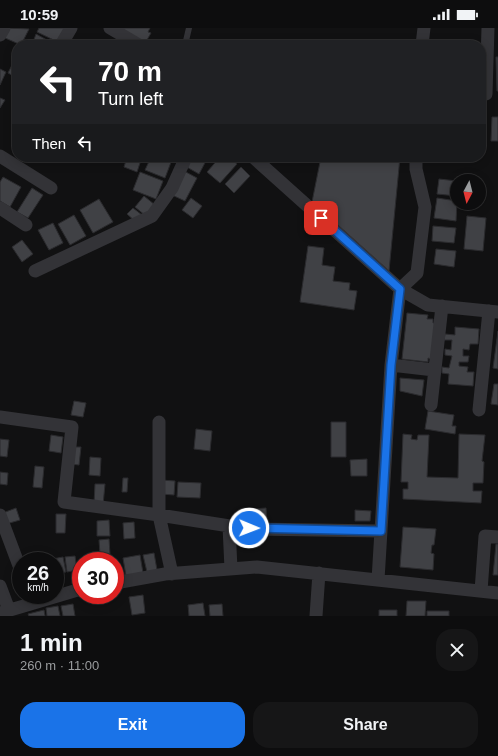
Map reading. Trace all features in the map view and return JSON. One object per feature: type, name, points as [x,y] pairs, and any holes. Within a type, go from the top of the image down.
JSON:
[{"type":"street","points":[[0,35],[4,28]]},
{"type":"street","points":[[64,40],[71,28]]},
{"type":"street","points":[[110,28],[131,40]]},
{"type":"street","points":[[423,40],[424,28]]},
{"type":"street","points":[[486,94],[493,47],[488,28]]},
{"type":"street","points":[[0,156],[51,188]]},
{"type":"street","points":[[35,271],[152,216],[172,188],[184,162]]},
{"type":"street","points":[[259,162],[400,289],[428,304],[496,310],[479,410]]},
{"type":"street","points":[[378,580],[391,365],[400,289],[417,273],[425,207],[416,169],[416,162]]},
{"type":"street","points":[[0,208],[26,225]]},
{"type":"street","points":[[431,405],[442,306]]},
{"type":"street","points":[[391,365],[434,370]]},
{"type":"street","points":[[0,417],[72,427],[64,502],[249,528],[381,531]]},
{"type":"street","points":[[159,422],[159,515],[172,574]]},
{"type":"street","points":[[0,515],[14,552]]},
{"type":"street","points":[[229,526],[231,569]]},
{"type":"street","points":[[481,591],[485,536],[498,537]]},
{"type":"street","points":[[124,582],[172,574],[257,567],[498,593]]},
{"type":"street","points":[[316,616],[319,574]]},
{"type":"street","points":[[0,586],[4,612],[21,604]]},
{"type":"lane","points":[[186,40],[189,28]]},
{"type":"building","points":[[7,28],[29,29],[24,40],[12,41],[3,37]]},
{"type":"building","points":[[39,28],[67,28],[61,40],[54,40],[37,32]]},
{"type":"building","points":[[121,28],[150,28],[148,32],[151,33],[147,40],[137,40]]},
{"type":"building","points":[[36,34],[47,40],[34,40]]},
{"type":"building","points":[[496,57],[498,57],[498,91],[497,91]]},
{"type":"building","points":[[12,65],[12,75],[8,73]]},
{"type":"building","points":[[0,69],[6,72],[0,85]]},
{"type":"building","points":[[0,98],[5,100],[0,108]]},
{"type":"building","points":[[492,117],[498,117],[498,141],[491,141]]},
{"type":"building","points":[[126,162],[140,162],[137,172],[124,167]]},
{"type":"building","points":[[149,162],[171,162],[165,178],[145,170]]},
{"type":"building","points":[[187,162],[205,162],[199,174],[185,166]]},
{"type":"building","points":[[216,162],[235,162],[237,164],[220,183],[207,172]]},
{"type":"building","points":[[320,162],[400,162],[389,271],[312,202]]},
{"type":"building","points":[[241,167],[250,176],[234,193],[225,184]]},
{"type":"building","points":[[184,171],[197,178],[185,201],[172,195]]},
{"type":"building","points":[[140,172],[163,181],[156,199],[133,190]]},
{"type":"building","points":[[3,177],[21,187],[10,207],[0,201],[0,182]]},
{"type":"building","points":[[439,179],[450,180],[450,195],[437,194]]},
{"type":"building","points":[[32,188],[43,195],[28,218],[17,212]]},
{"type":"building","points":[[144,196],[155,205],[146,216],[135,207]]},
{"type":"building","points":[[191,198],[202,206],[193,218],[182,210]]},
{"type":"building","points":[[437,198],[450,200],[450,210],[457,210],[456,221],[434,218]]},
{"type":"building","points":[[99,199],[113,222],[93,233],[80,210]]},
{"type":"building","points":[[133,208],[142,215],[136,222],[127,214]]},
{"type":"building","points":[[74,215],[86,236],[70,245],[58,224]]},
{"type":"building","points":[[467,216],[486,218],[483,251],[464,249]]},
{"type":"building","points":[[53,223],[63,243],[49,250],[38,230]]},
{"type":"building","points":[[433,226],[456,228],[454,243],[432,241]]},
{"type":"building","points":[[22,240],[33,254],[22,262],[12,247]]},
{"type":"building","points":[[308,246],[324,248],[322,265],[335,267],[333,281],[350,283],[349,290],[357,291],[354,310],[300,302]]},
{"type":"building","points":[[436,249],[456,251],[454,267],[434,264]]},
{"type":"building","points":[[407,313],[428,315],[427,319],[433,319],[433,323],[435,323],[431,359],[428,358],[428,362],[402,359]]},
{"type":"building","points":[[455,327],[479,329],[478,344],[470,344],[469,350],[463,349],[463,356],[469,356],[468,362],[459,362],[459,366],[468,367],[467,372],[474,372],[473,386],[448,384],[449,374],[442,373],[442,367],[449,368],[452,356],[445,355],[445,349],[451,350],[452,340],[444,340],[445,334],[455,335]]},
{"type":"building","points":[[498,331],[498,369],[493,368]]},
{"type":"building","points":[[400,378],[424,380],[422,396],[400,391]]},
{"type":"building","points":[[494,384],[498,384],[498,405],[491,404]]},
{"type":"building","points":[[74,401],[86,403],[83,417],[71,415]]},
{"type":"building","points":[[428,411],[454,415],[452,426],[456,426],[455,434],[425,429]]},
{"type":"building","points":[[331,422],[346,422],[346,457],[331,457]]},
{"type":"building","points":[[196,429],[212,431],[210,451],[194,449]]},
{"type":"building","points":[[403,434],[412,435],[411,439],[417,440],[418,435],[429,435],[427,477],[458,478],[459,434],[485,435],[482,461],[484,462],[483,483],[473,483],[473,491],[482,491],[481,503],[403,499],[403,489],[408,489],[408,482],[401,482]]},
{"type":"building","points":[[51,435],[63,437],[61,453],[49,451]]},
{"type":"building","points":[[0,439],[9,440],[7,457],[0,456]]},
{"type":"building","points":[[73,447],[81,447],[79,465],[71,464]]},
{"type":"building","points":[[90,457],[101,458],[100,476],[89,475]]},
{"type":"building","points":[[367,459],[367,476],[351,476],[350,460]]},
{"type":"building","points":[[35,466],[44,467],[42,488],[33,487]]},
{"type":"building","points":[[0,472],[8,473],[7,485],[0,484]]},
{"type":"building","points":[[123,478],[128,478],[127,492],[122,492]]},
{"type":"building","points":[[161,480],[175,481],[174,495],[161,494]]},
{"type":"building","points":[[178,482],[201,483],[200,498],[177,497]]},
{"type":"building","points":[[95,484],[105,484],[103,505],[94,504]]},
{"type":"building","points":[[16,508],[20,520],[6,524],[3,513]]},
{"type":"building","points":[[266,508],[267,524],[253,525],[252,509]]},
{"type":"building","points":[[355,510],[371,511],[370,521],[355,521]]},
{"type":"building","points":[[56,514],[66,514],[65,533],[56,533]]},
{"type":"building","points":[[109,520],[110,536],[97,536],[97,521]]},
{"type":"building","points":[[134,522],[135,538],[124,539],[123,523]]},
{"type":"building","points":[[403,527],[436,529],[434,545],[432,545],[431,553],[434,554],[433,570],[400,567]]},
{"type":"building","points":[[109,539],[110,552],[100,552],[99,540]]},
{"type":"building","points":[[496,544],[498,544],[498,575],[493,575]]},
{"type":"building","points":[[154,553],[157,570],[147,572],[143,555]]},
{"type":"building","points":[[140,555],[143,573],[126,576],[124,558]]},
{"type":"building","points":[[72,556],[72,571],[67,572],[65,557]]},
{"type":"building","points":[[64,562],[66,572],[64,572]]},
{"type":"building","points":[[143,595],[145,613],[132,615],[129,597]]},
{"type":"building","points":[[407,601],[426,601],[425,616],[406,616]]},
{"type":"building","points":[[203,603],[205,616],[189,616],[188,605]]},
{"type":"building","points":[[73,604],[75,616],[63,616],[61,606]]},
{"type":"building","points":[[222,604],[223,616],[210,616],[209,605]]},
{"type":"building","points":[[58,606],[60,616],[47,616],[46,608]]},
{"type":"building","points":[[44,610],[45,616],[29,616],[28,614]]},
{"type":"building","points":[[379,610],[397,610],[397,616],[379,616]]},
{"type":"building","points":[[427,611],[449,611],[449,616],[427,616]]},
{"type":"route","points":[[249,528],[381,531],[391,365],[400,289],[321,218]]}]
